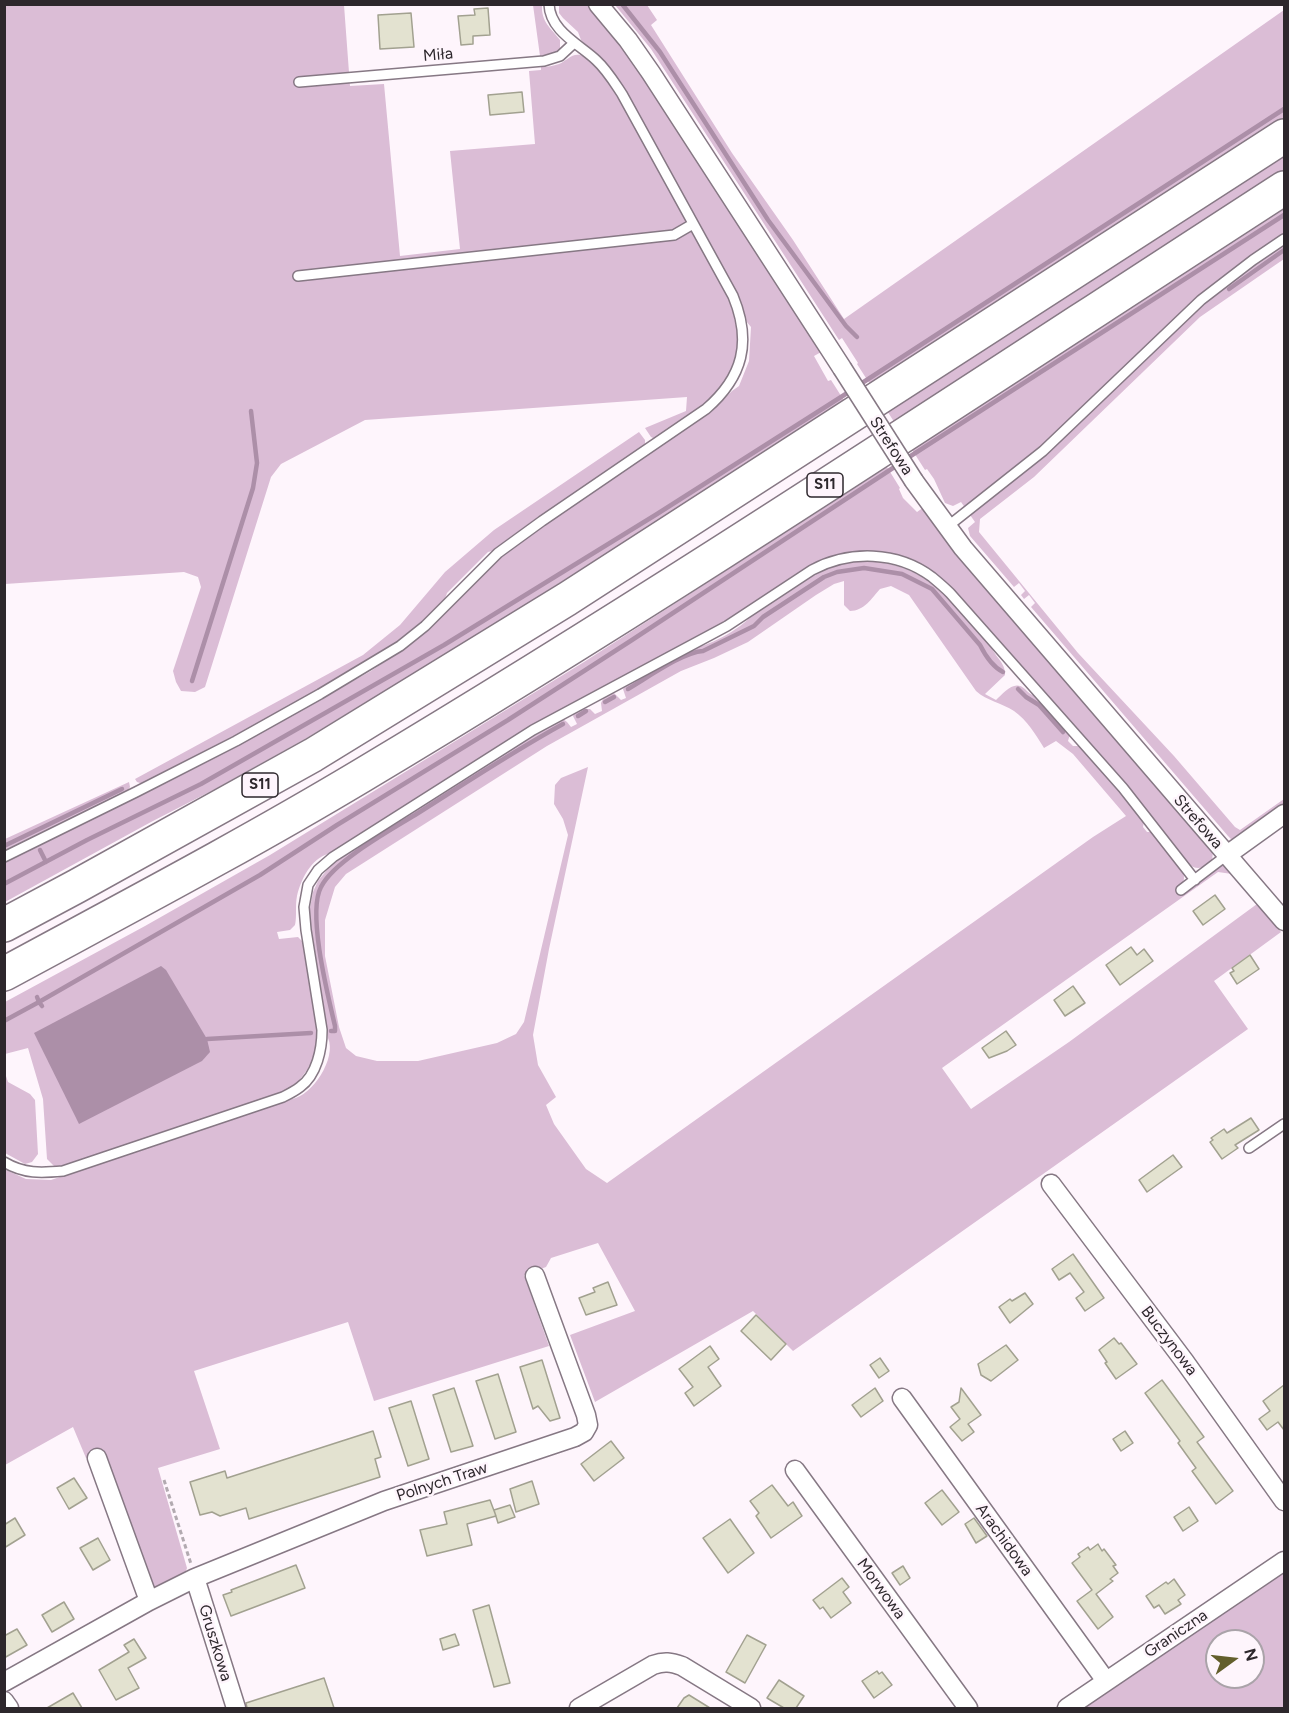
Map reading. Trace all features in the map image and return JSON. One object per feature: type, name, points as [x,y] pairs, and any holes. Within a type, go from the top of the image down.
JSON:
[{"type":"highway","name":"S11","points":[[4,925],[313,755],[488,649],[1284,136]]},
{"type":"highway","name":"S11","points":[[4,974],[254,838],[510,686],[1284,188]]},
{"type":"street","name":"Strefowa","points":[[598,4],[645,63],[914,481],[947,527],[1284,921]]},
{"type":"street","points":[[1227,855],[1284,814]]},
{"type":"street","name":"Buczynowa","points":[[1051,1184],[1185,1362],[1284,1501]]},
{"type":"street","name":"Polnych Traw","points":[[4,1682],[195,1578],[384,1501],[575,1437],[584,1431],[588,1425],[586,1415],[535,1276]]},
{"type":"street","name":"Arachidowa","points":[[902,1398],[1106,1681]]},
{"type":"street","points":[[97,1458],[149,1601]]},
{"type":"street","name":"Morwowa","points":[[795,1470],[968,1708]]},
{"type":"street","name":"Graniczna","points":[[1067,1708],[1284,1561]]},
{"type":"street","name":"Gruszkowa","points":[[195,1578],[236,1708]]},
{"type":"street","points":[[579,1708],[652,1665],[670,1662],[682,1666],[751,1708]]},
{"type":"street","points":[[4,1701],[9,1708]]},
{"type":"lane","points":[[4,857],[236,741],[400,646],[425,626],[498,553],[706,409],[720,398],[735,375],[741,358],[741,322],[733,296],[622,94],[609,74],[596,60],[559,29],[550,16],[549,4]]},
{"type":"lane","name":"Miła","points":[[299,82],[544,61],[560,56],[574,43]]},
{"type":"lane","points":[[298,276],[674,235],[693,224]]},
{"type":"lane","points":[[947,527],[1043,451],[1201,300],[1284,239]]},
{"type":"lane","points":[[4,1162],[31,1173],[63,1171],[283,1097],[302,1086],[315,1068],[322,1045],[322,1030],[304,907],[308,885],[318,870],[333,857],[533,730],[727,626],[812,570],[827,562],[846,557],[875,556],[895,559],[931,576],[950,592],[1123,788],[1195,880]]},
{"type":"lane","points":[[1181,890],[1227,855]]},
{"type":"lane","points":[[1249,1148],[1284,1124]]},
{"type":"path","points":[[164,1480],[195,1578]]},
{"type":"shaded area","points":[[4,5],[344,5],[350,86],[384,84],[400,256],[460,249],[450,151],[535,144],[529,71],[557,65],[572,56],[580,55],[592,62],[622,102],[687,220],[689,231],[695,233],[718,277],[735,321],[737,342],[734,364],[723,385],[704,406],[655,439],[645,428],[686,411],[687,397],[365,420],[281,464],[271,477],[205,687],[195,692],[181,691],[173,671],[201,587],[198,577],[184,572],[5,584]]},
{"type":"shaded area","points":[[533,5],[542,5],[545,20],[560,40],[560,49],[552,55],[540,56]]},
{"type":"shaded area","points":[[559,5],[589,5],[613,31],[823,351],[814,356],[828,381],[831,380],[845,402],[490,627],[305,739],[5,902],[5,861],[139,796],[371,671],[416,640],[503,555],[545,524],[710,413],[739,386],[749,361],[751,327],[746,321],[736,292],[627,92],[611,69],[581,40],[578,32],[559,13]]},
{"type":"shaded area","points":[[615,5],[647,5],[657,20],[651,25],[732,153],[793,240],[844,319],[1284,10],[1284,259],[1200,317],[1034,477],[980,519],[979,532],[1078,653],[1174,756],[1235,827],[1240,830],[1284,799],[1284,809],[1235,839],[1231,839],[1031,607],[1035,603],[1029,595],[1024,599],[1021,595],[1025,591],[1019,583],[1014,587],[970,536],[968,528],[975,522],[961,502],[953,506],[945,503],[934,479],[927,469],[925,470],[842,338],[839,340],[651,49]]},
{"type":"shaded area","points":[[639,432],[645,440],[645,446],[532,522],[496,550],[488,552],[447,593],[431,615],[395,645],[267,719],[143,784],[137,782],[135,779],[363,655],[400,625],[445,572],[494,530]]},
{"type":"shaded area","points":[[887,467],[900,488],[903,498],[917,512],[924,507],[1213,851],[1212,862],[1200,868],[1188,864],[1139,800],[963,601],[940,579],[914,563],[886,553],[853,552],[837,555],[821,560],[792,576],[752,605],[712,629],[519,734],[317,860],[308,870],[299,890],[296,900],[295,925],[290,930],[277,932],[279,939],[298,937],[304,943],[313,991],[316,1048],[310,1066],[298,1082],[284,1092],[243,1108],[95,1158],[55,1167],[47,1159],[43,1099],[28,1048],[5,1054],[5,1002],[270,855],[584,662]]},
{"type":"shaded area","points":[[856,561],[880,562],[900,567],[918,574],[947,597],[990,643],[1004,666],[1005,675],[985,694],[996,700],[1009,688],[1021,686],[1030,694],[1037,696],[1070,734],[1068,741],[1073,746],[1080,746],[1144,821],[1143,827],[1147,832],[1152,832],[1177,861],[1184,874],[1183,882],[1179,887],[1219,866],[1226,866],[1232,874],[1218,872],[942,1068],[971,1109],[1069,1042],[1257,904],[1281,932],[1214,981],[1248,1029],[793,1351],[753,1311],[595,1402],[570,1335],[635,1311],[598,1243],[551,1258],[546,1267],[524,1275],[549,1346],[374,1401],[348,1322],[194,1371],[220,1449],[158,1468],[187,1568],[185,1574],[156,1588],[150,1585],[102,1451],[86,1458],[73,1427],[5,1465],[4,1169],[26,1179],[51,1180],[292,1099],[307,1091],[321,1075],[329,1056],[330,1046],[309,913],[313,892],[318,881],[331,865],[373,835],[537,732],[563,719],[571,727],[577,724],[573,716],[581,709],[590,709],[595,714],[602,711],[601,703],[605,695],[614,693],[621,700],[626,698],[623,689],[627,684],[694,647],[727,634],[791,588],[815,574]],"holes":[[[844,581],[844,605],[850,611],[859,609],[880,589],[891,586],[909,595],[976,691],[1019,715],[1044,748],[1056,741],[1073,754],[1126,816],[1093,837],[607,1183],[586,1169],[554,1124],[546,1105],[556,1097],[538,1065],[533,1035],[588,767],[561,778],[555,785],[554,804],[563,819],[568,835],[524,1022],[516,1034],[497,1043],[418,1061],[377,1061],[356,1056],[346,1048],[339,1027],[325,956],[325,920],[335,887],[346,874],[547,746],[681,671],[748,642],[816,595]]]},
{"type":"shaded area","points":[[129,782],[130,787],[127,792],[5,852],[5,839]]},
{"type":"shaded area","points":[[161,966],[166,970],[207,1039],[210,1052],[202,1061],[79,1124],[34,1033]]},
{"type":"shaded area","points":[[4,1070],[8,1082],[30,1094],[35,1100],[38,1154],[32,1162],[25,1164],[5,1153]]},
{"type":"shaded area","points":[[1284,1568],[1284,1708],[1083,1708]]},
{"type":"building","points":[[488,8],[490,35],[473,36],[473,44],[461,45],[458,16],[475,15],[474,9]]},
{"type":"building","points":[[411,13],[414,47],[380,49],[378,15]]},
{"type":"building","points":[[522,92],[524,112],[490,115],[488,95]]},
{"type":"building","points":[[1215,895],[1225,909],[1203,925],[1193,911]]},
{"type":"building","points":[[1131,947],[1137,955],[1144,949],[1153,961],[1120,985],[1106,965]]},
{"type":"building","points":[[1250,955],[1259,969],[1237,984],[1230,973],[1234,971],[1232,968]]},
{"type":"building","points":[[1073,986],[1085,1003],[1065,1016],[1054,1000]]},
{"type":"building","points":[[1006,1031],[1016,1045],[989,1058],[982,1048]]},
{"type":"building","points":[[1251,1118],[1259,1130],[1235,1145],[1238,1148],[1222,1159],[1210,1142],[1213,1140],[1211,1138],[1224,1129],[1227,1133]]},
{"type":"building","points":[[1173,1155],[1182,1167],[1147,1192],[1139,1180]]},
{"type":"building","points":[[1073,1254],[1104,1298],[1085,1311],[1076,1298],[1084,1292],[1070,1273],[1059,1280],[1052,1269]]},
{"type":"building","points":[[608,1282],[617,1305],[586,1315],[579,1298],[595,1292],[593,1288]]},
{"type":"building","points":[[1025,1293],[1033,1304],[1010,1323],[999,1307],[1010,1299],[1012,1301]]},
{"type":"building","points":[[756,1315],[786,1344],[771,1360],[741,1331]]},
{"type":"building","points":[[1114,1338],[1119,1344],[1121,1343],[1137,1364],[1116,1379],[1099,1350]]},
{"type":"building","points":[[1006,1345],[1018,1360],[991,1381],[981,1375],[978,1364]]},
{"type":"building","points":[[710,1346],[719,1359],[708,1367],[721,1386],[694,1406],[685,1393],[693,1387],[679,1369]]},
{"type":"building","points":[[880,1358],[889,1371],[879,1378],[870,1365]]},
{"type":"building","points":[[542,1360],[560,1418],[550,1421],[538,1406],[533,1409],[520,1367]]},
{"type":"building","points":[[498,1374],[516,1432],[495,1439],[476,1381]]},
{"type":"building","points":[[1162,1380],[1204,1437],[1197,1442],[1233,1491],[1216,1504],[1192,1471],[1196,1468],[1178,1443],[1180,1441],[1145,1393]]},
{"type":"building","points":[[1284,1385],[1284,1430],[1278,1422],[1267,1430],[1259,1419],[1270,1411],[1263,1401]]},
{"type":"building","points":[[454,1388],[473,1446],[451,1452],[433,1395]]},
{"type":"building","points":[[875,1388],[883,1401],[861,1417],[852,1405]]},
{"type":"building","points":[[961,1388],[981,1415],[968,1424],[974,1432],[962,1441],[950,1427],[960,1419],[951,1407],[959,1402]]},
{"type":"building","points":[[411,1401],[429,1459],[408,1466],[389,1408]]},
{"type":"building","points":[[373,1431],[381,1457],[375,1459],[380,1477],[249,1519],[246,1508],[220,1516],[212,1512],[200,1515],[190,1482],[225,1471],[227,1478]]},
{"type":"building","points":[[1125,1431],[1133,1443],[1121,1451],[1113,1439]]},
{"type":"building","points":[[611,1441],[624,1458],[594,1481],[581,1464]]},
{"type":"building","points":[[74,1478],[87,1498],[69,1509],[57,1488]]},
{"type":"building","points":[[532,1481],[539,1504],[516,1512],[510,1489]]},
{"type":"building","points":[[772,1485],[788,1506],[793,1502],[802,1516],[771,1538],[756,1516],[759,1513],[750,1501]]},
{"type":"building","points":[[942,1490],[959,1512],[942,1525],[925,1503]]},
{"type":"building","points":[[490,1500],[496,1516],[467,1524],[472,1545],[427,1556],[420,1530],[447,1524],[444,1512]]},
{"type":"building","points":[[510,1505],[515,1517],[498,1523],[494,1510]]},
{"type":"building","points":[[1189,1507],[1198,1521],[1183,1531],[1174,1517]]},
{"type":"building","points":[[15,1518],[25,1535],[4,1548],[4,1525]]},
{"type":"building","points":[[974,1518],[987,1536],[976,1543],[965,1524]]},
{"type":"building","points":[[730,1519],[754,1553],[728,1573],[703,1538]]},
{"type":"building","points":[[98,1538],[110,1560],[93,1570],[80,1548]]},
{"type":"building","points":[[1098,1544],[1116,1565],[1113,1566],[1118,1573],[1110,1579],[1113,1581],[1096,1594],[1113,1617],[1098,1629],[1077,1601],[1092,1590],[1072,1563],[1080,1557],[1078,1554]]},
{"type":"building","points":[[296,1565],[305,1588],[231,1616],[223,1595]]},
{"type":"building","points":[[903,1566],[910,1578],[900,1585],[892,1573]]},
{"type":"building","points":[[842,1578],[849,1587],[843,1592],[851,1603],[831,1618],[823,1607],[820,1609],[813,1600]]},
{"type":"building","points":[[1174,1579],[1185,1595],[1178,1600],[1181,1604],[1165,1614],[1159,1605],[1154,1608],[1146,1596]]},
{"type":"building","points":[[64,1602],[74,1619],[52,1632],[42,1615]]},
{"type":"building","points":[[489,1605],[510,1683],[494,1687],[473,1610]]},
{"type":"building","points":[[17,1629],[27,1645],[4,1658],[4,1636]]},
{"type":"building","points":[[455,1634],[459,1645],[443,1650],[440,1639]]},
{"type":"building","points":[[747,1635],[766,1645],[745,1683],[726,1672]]},
{"type":"building","points":[[134,1639],[146,1658],[128,1668],[139,1688],[116,1700],[99,1670],[129,1652],[124,1645]]},
{"type":"building","points":[[877,1671],[879,1674],[882,1672],[892,1685],[874,1698],[862,1681]]},
{"type":"building","points":[[324,1678],[334,1708],[247,1708],[246,1703]]},
{"type":"building","points":[[779,1680],[804,1696],[796,1708],[784,1708],[767,1698]]},
{"type":"building","points":[[73,1693],[82,1708],[47,1708]]},
{"type":"building","points":[[689,1695],[710,1708],[677,1708]]},
{"type":"waterway","points":[[622,4],[660,52],[768,220],[846,326],[857,337]]},
{"type":"waterway","points":[[859,385],[1284,109]]},
{"type":"waterway","points":[[906,459],[1284,215]]},
{"type":"waterway","points":[[1229,289],[1284,250]]},
{"type":"waterway","points":[[4,884],[201,784],[444,645],[657,514],[852,390]]},
{"type":"waterway","points":[[192,681],[253,488],[257,463],[251,411]]},
{"type":"waterway","points":[[42,1006],[39,1002],[260,875],[508,720],[899,464]]},
{"type":"waterway","points":[[628,689],[675,661],[703,651],[754,626],[763,617],[824,577],[837,572],[864,568],[902,574],[932,589],[980,645],[984,653],[1003,672]]},
{"type":"waterway","points":[[1018,689],[1039,705],[1063,732]]},
{"type":"waterway","points":[[605,702],[614,697]]},
{"type":"waterway","points":[[578,716],[586,711]]},
{"type":"waterway","points":[[331,1031],[335,1031],[335,1026],[320,955],[316,915],[317,899],[327,877],[349,857],[377,838],[563,724]]},
{"type":"waterway","points":[[4,846],[122,789]]},
{"type":"waterway","points":[[40,850],[46,862]]},
{"type":"waterway","points":[[4,1021],[39,1002],[37,997]]},
{"type":"waterway","points":[[207,1039],[311,1033]]}]
